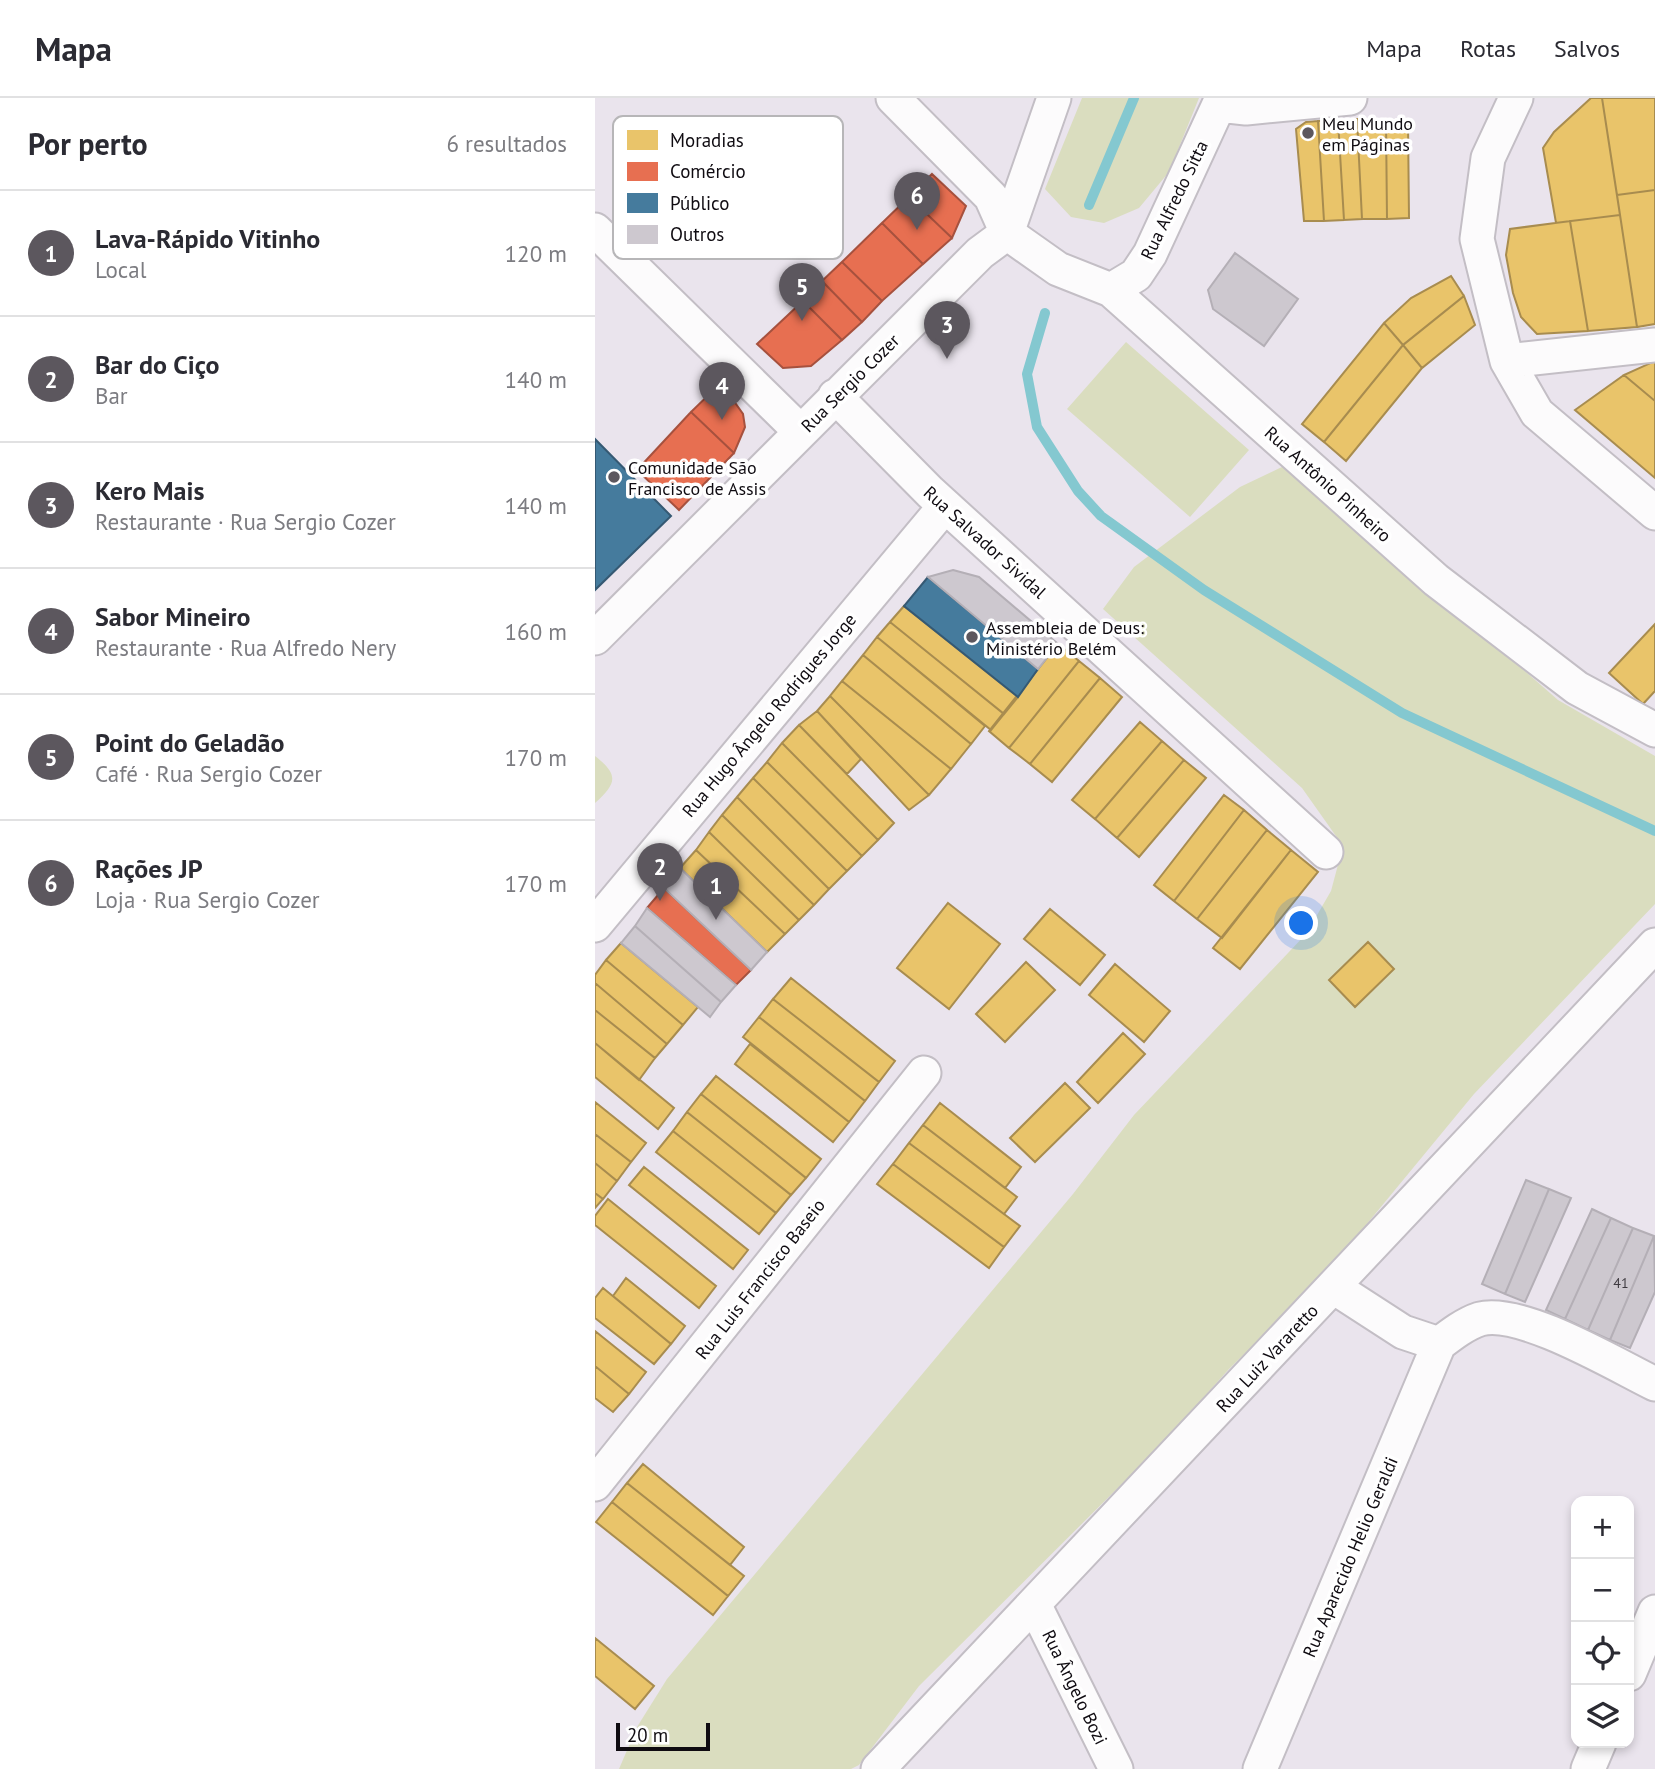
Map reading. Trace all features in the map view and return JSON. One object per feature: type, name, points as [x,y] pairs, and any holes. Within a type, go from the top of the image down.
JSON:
[{"type":"street","points":[[893,98],[991,197],[1007,233]]},
{"type":"street","points":[[1007,233],[1055,98]]},
{"type":"street","points":[[1516,98],[1488,158],[1477,239],[1507,362],[1537,414],[1655,513]]},
{"type":"street","points":[[1221,102],[1246,108],[1338,99]]},
{"type":"street","name":"Rua Alfredo Sitta","points":[[1111,290],[1136,275],[1150,254],[1221,102]]},
{"type":"street","points":[[595,230],[613,248]]},
{"type":"street","name":"Rua Antônio Pinheiro","points":[[1007,233],[1058,269],[1111,290],[1436,580],[1577,688],[1655,730]]},
{"type":"street","name":"Rua Sergio Cozer","points":[[595,638],[980,253],[1007,233]]},
{"type":"street","points":[[625,259],[801,432]]},
{"type":"street","points":[[1507,362],[1655,345]]},
{"type":"street","name":"Rua Salvador Sividal","points":[[835,396],[945,506],[1326,852]]},
{"type":"street","name":"Rua Hugo Ângelo Rodrigues Jorge","points":[[595,925],[945,506]]},
{"type":"street","name":"Rua Luiz Vararetto","points":[[878,1769],[1655,946]]},
{"type":"street","name":"Rua Luis Francisco Baseio","points":[[595,1484],[924,1073]]},
{"type":"street","points":[[1335,1288],[1402,1332],[1439,1344],[1458,1329],[1482,1318],[1525,1321],[1655,1384]]},
{"type":"street","name":"Rua Aparecido Helio Geraldi","points":[[1260,1769],[1439,1344]]},
{"type":"street","name":"Rua Ângelo Bozi","points":[[1034,1604],[1116,1769]]},
{"type":"street","points":[[1634,1662],[1655,1612]]},
{"type":"street","points":[[1588,1769],[1597,1748]]},
{"type":"green space","points":[[1082,98],[1199,98],[1169,172],[1139,208],[1104,223],[1071,217],[1045,189]]},
{"type":"green space","points":[[1126,342],[1249,450],[1190,517],[1067,409]]},
{"type":"green space","points":[[1288,464],[1558,700],[1655,756],[1655,904],[1474,1094],[1324,1276],[1229,1369],[1163,1443],[919,1686],[859,1765],[851,1769],[619,1769],[637,1727],[667,1679],[1073,1194],[1134,1115],[1306,934],[1331,891],[1343,846],[1302,788],[1103,609],[1134,567],[1240,487]]},
{"type":"green space","points":[[595,756],[608,769],[612,779],[608,790],[595,803]]},
{"type":"building: Moradias","points":[[1591,98],[1602,98],[1620,215],[1556,223],[1543,148],[1554,132]]},
{"type":"building: Moradias","points":[[1602,98],[1655,98],[1655,190],[1617,195]]},
{"type":"building: Moradias","points":[[1357,119],[1362,219],[1344,220],[1338,120]]},
{"type":"building: Moradias","points":[[1357,119],[1386,121],[1387,219],[1362,219]]},
{"type":"building: Moradias","points":[[1338,120],[1344,220],[1324,221],[1318,121]]},
{"type":"building: Moradias","points":[[1318,121],[1324,221],[1304,221],[1296,129],[1306,122]]},
{"type":"building: Moradias","points":[[1386,121],[1408,121],[1409,218],[1387,219]]},
{"type":"building: Moradias","points":[[1655,190],[1655,324],[1637,327],[1617,195]]},
{"type":"building: Moradias","points":[[1620,215],[1637,327],[1588,331],[1570,221]]},
{"type":"building: Moradias","points":[[1570,221],[1588,331],[1537,334],[1521,317],[1513,293],[1506,255],[1510,229]]},
{"type":"building: Moradias","points":[[1451,276],[1464,296],[1403,345],[1384,323],[1411,298]]},
{"type":"building: Moradias","points":[[1464,296],[1475,325],[1422,368],[1403,345]]},
{"type":"building: Moradias","points":[[1384,323],[1403,345],[1324,442],[1302,424]]},
{"type":"building: Moradias","points":[[1403,345],[1422,368],[1346,461],[1324,442]]},
{"type":"building: Moradias","points":[[1655,361],[1655,401],[1624,375]]},
{"type":"building: Moradias","points":[[1624,375],[1655,401],[1655,478],[1575,410]]},
{"type":"building: Moradias","points":[[904,606],[1018,697],[1004,714],[890,622]]},
{"type":"building: Moradias","points":[[890,622],[1004,714],[991,730],[877,637]]},
{"type":"building: Moradias","points":[[1655,624],[1655,691],[1643,704],[1609,673]]},
{"type":"building: Moradias","points":[[877,637],[985,726],[971,744],[863,655]]},
{"type":"building: Moradias","points":[[1058,644],[1079,661],[1009,748],[989,731]]},
{"type":"building: Moradias","points":[[863,655],[971,744],[951,769],[842,681]]},
{"type":"building: Moradias","points":[[1079,661],[1100,678],[1030,764],[1009,748]]},
{"type":"building: Moradias","points":[[1100,678],[1122,697],[1052,782],[1030,764]]},
{"type":"building: Moradias","points":[[842,681],[951,769],[929,795],[830,696]]},
{"type":"building: Moradias","points":[[830,696],[929,795],[909,810],[817,711]]},
{"type":"building: Moradias","points":[[817,711],[861,759],[847,774],[799,725]]},
{"type":"building: Moradias","points":[[1140,722],[1162,741],[1095,819],[1072,800]]},
{"type":"building: Moradias","points":[[799,725],[894,823],[878,840],[782,743]]},
{"type":"building: Moradias","points":[[1162,741],[1184,760],[1117,838],[1095,819]]},
{"type":"building: Moradias","points":[[782,743],[878,840],[862,856],[767,762]]},
{"type":"building: Moradias","points":[[1184,760],[1206,778],[1139,857],[1117,838]]},
{"type":"building: Moradias","points":[[767,762],[862,856],[847,871],[753,778]]},
{"type":"building: Moradias","points":[[753,778],[847,871],[829,889],[737,797]]},
{"type":"building: Moradias","points":[[1224,795],[1244,810],[1174,901],[1154,885]]},
{"type":"building: Moradias","points":[[737,797],[829,889],[814,905],[722,815]]},
{"type":"building: Moradias","points":[[1244,810],[1267,830],[1197,919],[1174,901]]},
{"type":"building: Moradias","points":[[722,815],[814,905],[799,920],[709,832]]},
{"type":"building: Moradias","points":[[1267,830],[1291,850],[1222,938],[1197,919]]},
{"type":"building: Moradias","points":[[709,832],[799,920],[785,934],[696,850]]},
{"type":"building: Moradias","points":[[696,850],[785,934],[767,952],[680,868]]},
{"type":"building: Moradias","points":[[1291,850],[1318,872],[1240,969],[1213,948]]},
{"type":"building: Moradias","points":[[948,903],[1000,944],[949,1009],[897,968]]},
{"type":"building: Moradias","points":[[1050,909],[1105,955],[1080,985],[1024,939]]},
{"type":"building: Moradias","points":[[1368,942],[1394,969],[1355,1007],[1329,980]]},
{"type":"building: Moradias","points":[[621,943],[698,1007],[683,1025],[606,960]]},
{"type":"building: Moradias","points":[[606,960],[683,1025],[667,1044],[595,983],[595,975]]},
{"type":"building: Moradias","points":[[1026,962],[1055,990],[1005,1042],[976,1014]]},
{"type":"building: Moradias","points":[[1115,964],[1170,1011],[1144,1042],[1089,995]]},
{"type":"building: Moradias","points":[[791,978],[895,1061],[879,1082],[773,999]]},
{"type":"building: Moradias","points":[[595,983],[667,1044],[655,1058],[595,1010]]},
{"type":"building: Moradias","points":[[773,999],[879,1082],[865,1101],[759,1017]]},
{"type":"building: Moradias","points":[[595,1010],[655,1058],[639,1080],[595,1043]]},
{"type":"building: Moradias","points":[[759,1017],[865,1101],[849,1122],[743,1037]]},
{"type":"building: Moradias","points":[[1123,1033],[1145,1054],[1098,1103],[1077,1082]]},
{"type":"building: Moradias","points":[[595,1043],[674,1108],[658,1129],[595,1077]]},
{"type":"building: Moradias","points":[[750,1044],[849,1122],[833,1142],[735,1064]]},
{"type":"building: Moradias","points":[[716,1076],[821,1159],[806,1178],[701,1094]]},
{"type":"building: Moradias","points":[[1065,1083],[1090,1108],[1035,1162],[1010,1138]]},
{"type":"building: Moradias","points":[[701,1094],[806,1178],[791,1195],[687,1112]]},
{"type":"building: Moradias","points":[[595,1102],[646,1143],[631,1162],[595,1134]]},
{"type":"building: Moradias","points":[[940,1103],[1021,1167],[1005,1188],[923,1125]]},
{"type":"building: Moradias","points":[[687,1112],[791,1195],[776,1213],[673,1131]]},
{"type":"building: Moradias","points":[[923,1125],[1017,1197],[1004,1214],[909,1143]]},
{"type":"building: Moradias","points":[[673,1131],[776,1213],[759,1234],[656,1152]]},
{"type":"building: Moradias","points":[[595,1134],[631,1162],[617,1181],[595,1163]]},
{"type":"building: Moradias","points":[[909,1143],[1020,1226],[1004,1247],[893,1164]]},
{"type":"building: Moradias","points":[[595,1163],[617,1181],[603,1199],[595,1193]]},
{"type":"building: Moradias","points":[[893,1164],[1004,1247],[989,1268],[877,1184]]},
{"type":"building: Moradias","points":[[644,1167],[748,1250],[733,1269],[629,1185]]},
{"type":"building: Moradias","points":[[595,1193],[603,1199],[595,1208]]},
{"type":"building: Moradias","points":[[608,1199],[716,1286],[699,1308],[595,1225],[595,1216]]},
{"type":"building: Moradias","points":[[626,1278],[685,1326],[671,1344],[613,1296]]},
{"type":"building: Moradias","points":[[603,1288],[671,1344],[654,1364],[595,1318],[595,1298]]},
{"type":"building: Moradias","points":[[595,1331],[646,1372],[629,1394],[595,1366]]},
{"type":"building: Moradias","points":[[595,1366],[629,1394],[613,1412],[595,1398]]},
{"type":"building: Moradias","points":[[643,1464],[744,1547],[730,1565],[627,1483]]},
{"type":"building: Moradias","points":[[627,1483],[744,1576],[728,1596],[612,1502]]},
{"type":"building: Moradias","points":[[612,1502],[728,1596],[713,1615],[596,1522]]},
{"type":"building: Moradias","points":[[595,1638],[654,1686],[635,1709],[595,1676]]},
{"type":"building: Comércio","points":[[932,174],[966,206],[952,238],[909,197]]},
{"type":"building: Comércio","points":[[909,197],[952,238],[923,264],[882,223]]},
{"type":"building: Comércio","points":[[882,223],[923,264],[882,301],[842,262]]},
{"type":"building: Comércio","points":[[842,262],[882,301],[862,322],[822,281]]},
{"type":"building: Comércio","points":[[822,281],[862,322],[842,340],[803,301]]},
{"type":"building: Comércio","points":[[803,301],[842,340],[811,366],[783,368],[757,344]]},
{"type":"building: Comércio","points":[[721,383],[743,414],[745,427],[734,453],[691,412]]},
{"type":"building: Comércio","points":[[691,412],[734,453],[679,510],[637,470]]},
{"type":"building: Comércio","points":[[664,888],[751,970],[736,985],[647,908]]},
{"type":"building: Público","name":"Comunidade São Francisco de Assis","points":[[595,439],[671,516],[595,590]]},
{"type":"building: Público","name":"Assembleia de Deus: Ministério Belém","points":[[928,577],[1038,669],[1018,697],[904,606]]},
{"type":"building: Outros","points":[[1235,253],[1298,299],[1264,346],[1213,309],[1208,290]]},
{"type":"building: Outros","points":[[953,570],[979,577],[1058,644],[1038,669],[928,577]]},
{"type":"building: Outros","points":[[680,868],[767,952],[751,970],[664,888]]},
{"type":"building: Outros","points":[[647,908],[736,985],[721,1002],[635,926]]},
{"type":"building: Outros","points":[[635,926],[721,1002],[710,1017],[621,943]]},
{"type":"building: Outros","points":[[1526,1180],[1549,1189],[1505,1294],[1482,1284]]},
{"type":"building: Outros","points":[[1549,1189],[1571,1198],[1525,1302],[1505,1294]]},
{"type":"building: Outros","points":[[1592,1209],[1611,1218],[1565,1319],[1546,1310]]},
{"type":"building: Outros","points":[[1611,1218],[1633,1228],[1588,1330],[1565,1319]]},
{"type":"building: Outros","points":[[1633,1228],[1654,1236],[1610,1340],[1588,1330]]},
{"type":"building: Outros","points":[[1654,1236],[1655,1292],[1630,1348],[1610,1340]]},
{"type":"waterway","points":[[1089,205],[1134,98]]},
{"type":"waterway","points":[[1045,313],[1027,374],[1037,427],[1078,491],[1101,516],[1204,590],[1402,713],[1655,831]]},
{"type":"place","name":"Meu Mundo em Páginas","points":[[1308,133]]},
{"type":"place","name":"Rações JP","points":[[917,230]]},
{"type":"place","name":"Point do Geladão","points":[[802,321]]},
{"type":"place","name":"Kero Mais","points":[[947,359]]},
{"type":"place","name":"Sabor Mineiro","points":[[722,420]]},
{"type":"place","name":"Comunidade São Francisco de Assis","points":[[614,477]]},
{"type":"place","name":"Assembleia de Deus: Ministério Belém","points":[[972,637]]},
{"type":"place","name":"Bar do Ciço","points":[[660,901]]},
{"type":"place","name":"Lava-Rápido Vitinho","points":[[716,920]]}]
